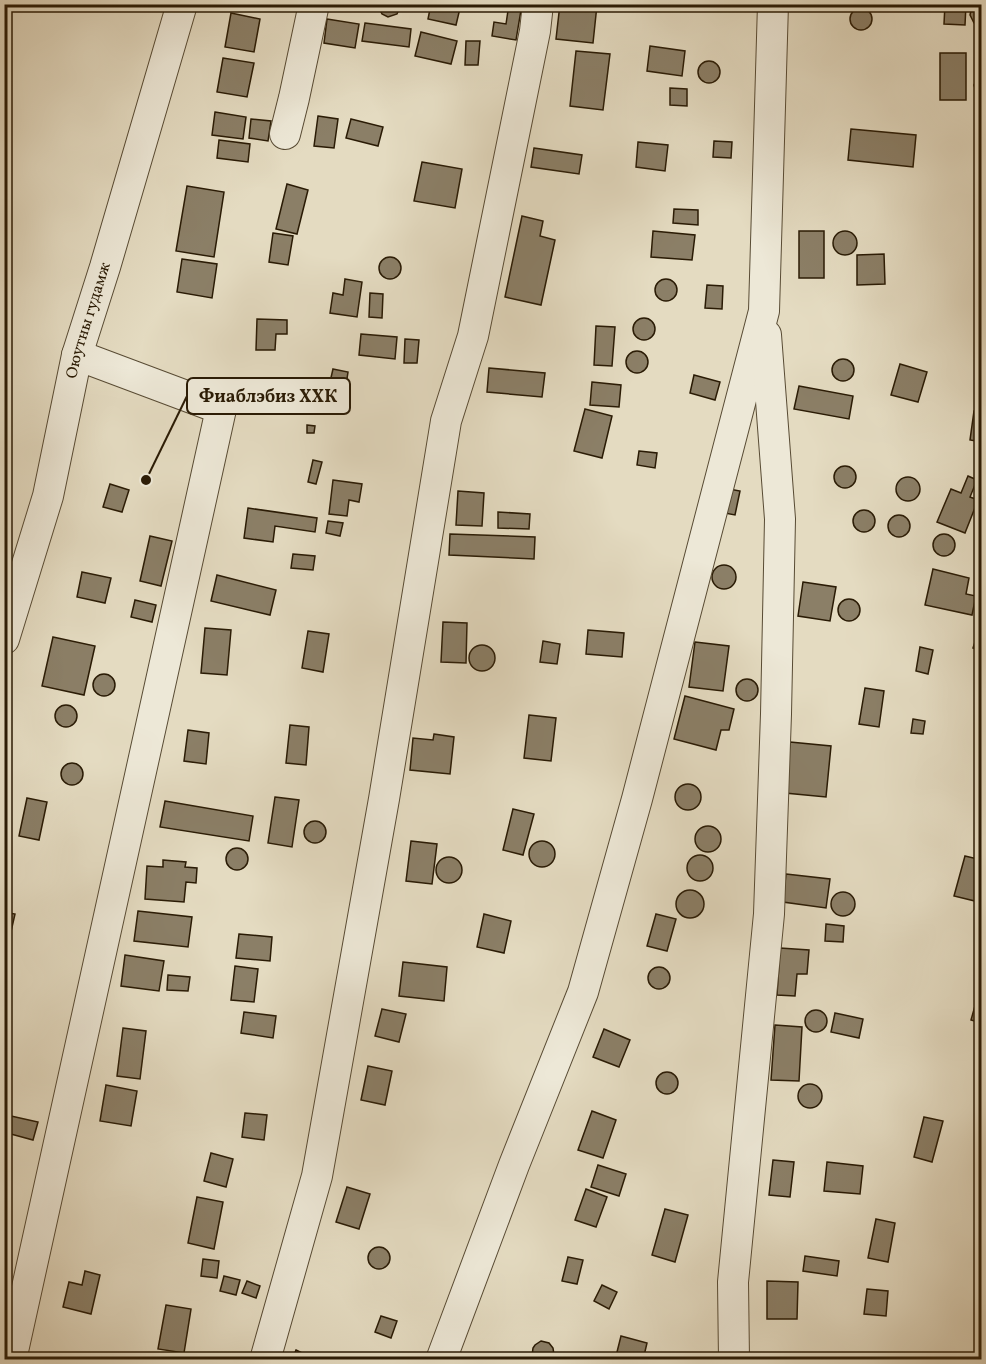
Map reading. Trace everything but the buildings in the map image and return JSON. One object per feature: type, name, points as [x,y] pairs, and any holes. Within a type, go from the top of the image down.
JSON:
[{"type":"street","name":"Оюутны гудамж","points":[[4,639],[48,496],[77,355],[182,4]]},
{"type":"street","points":[[285,134],[314,4]]},
{"type":"street","points":[[266,1359],[317,1176],[384,799],[446,421],[473,336],[538,4]]},
{"type":"street","points":[[734,1359],[733,1282],[769,914],[776,714],[780,519],[764,311],[773,4]]},
{"type":"street","points":[[441,1359],[514,1165],[583,992],[637,799],[764,311]]},
{"type":"street","points":[[11,1359],[221,409],[77,355]]},
{"type":"place","name":"Фиаблэбиз ХХК","points":[[146,480]]}]
